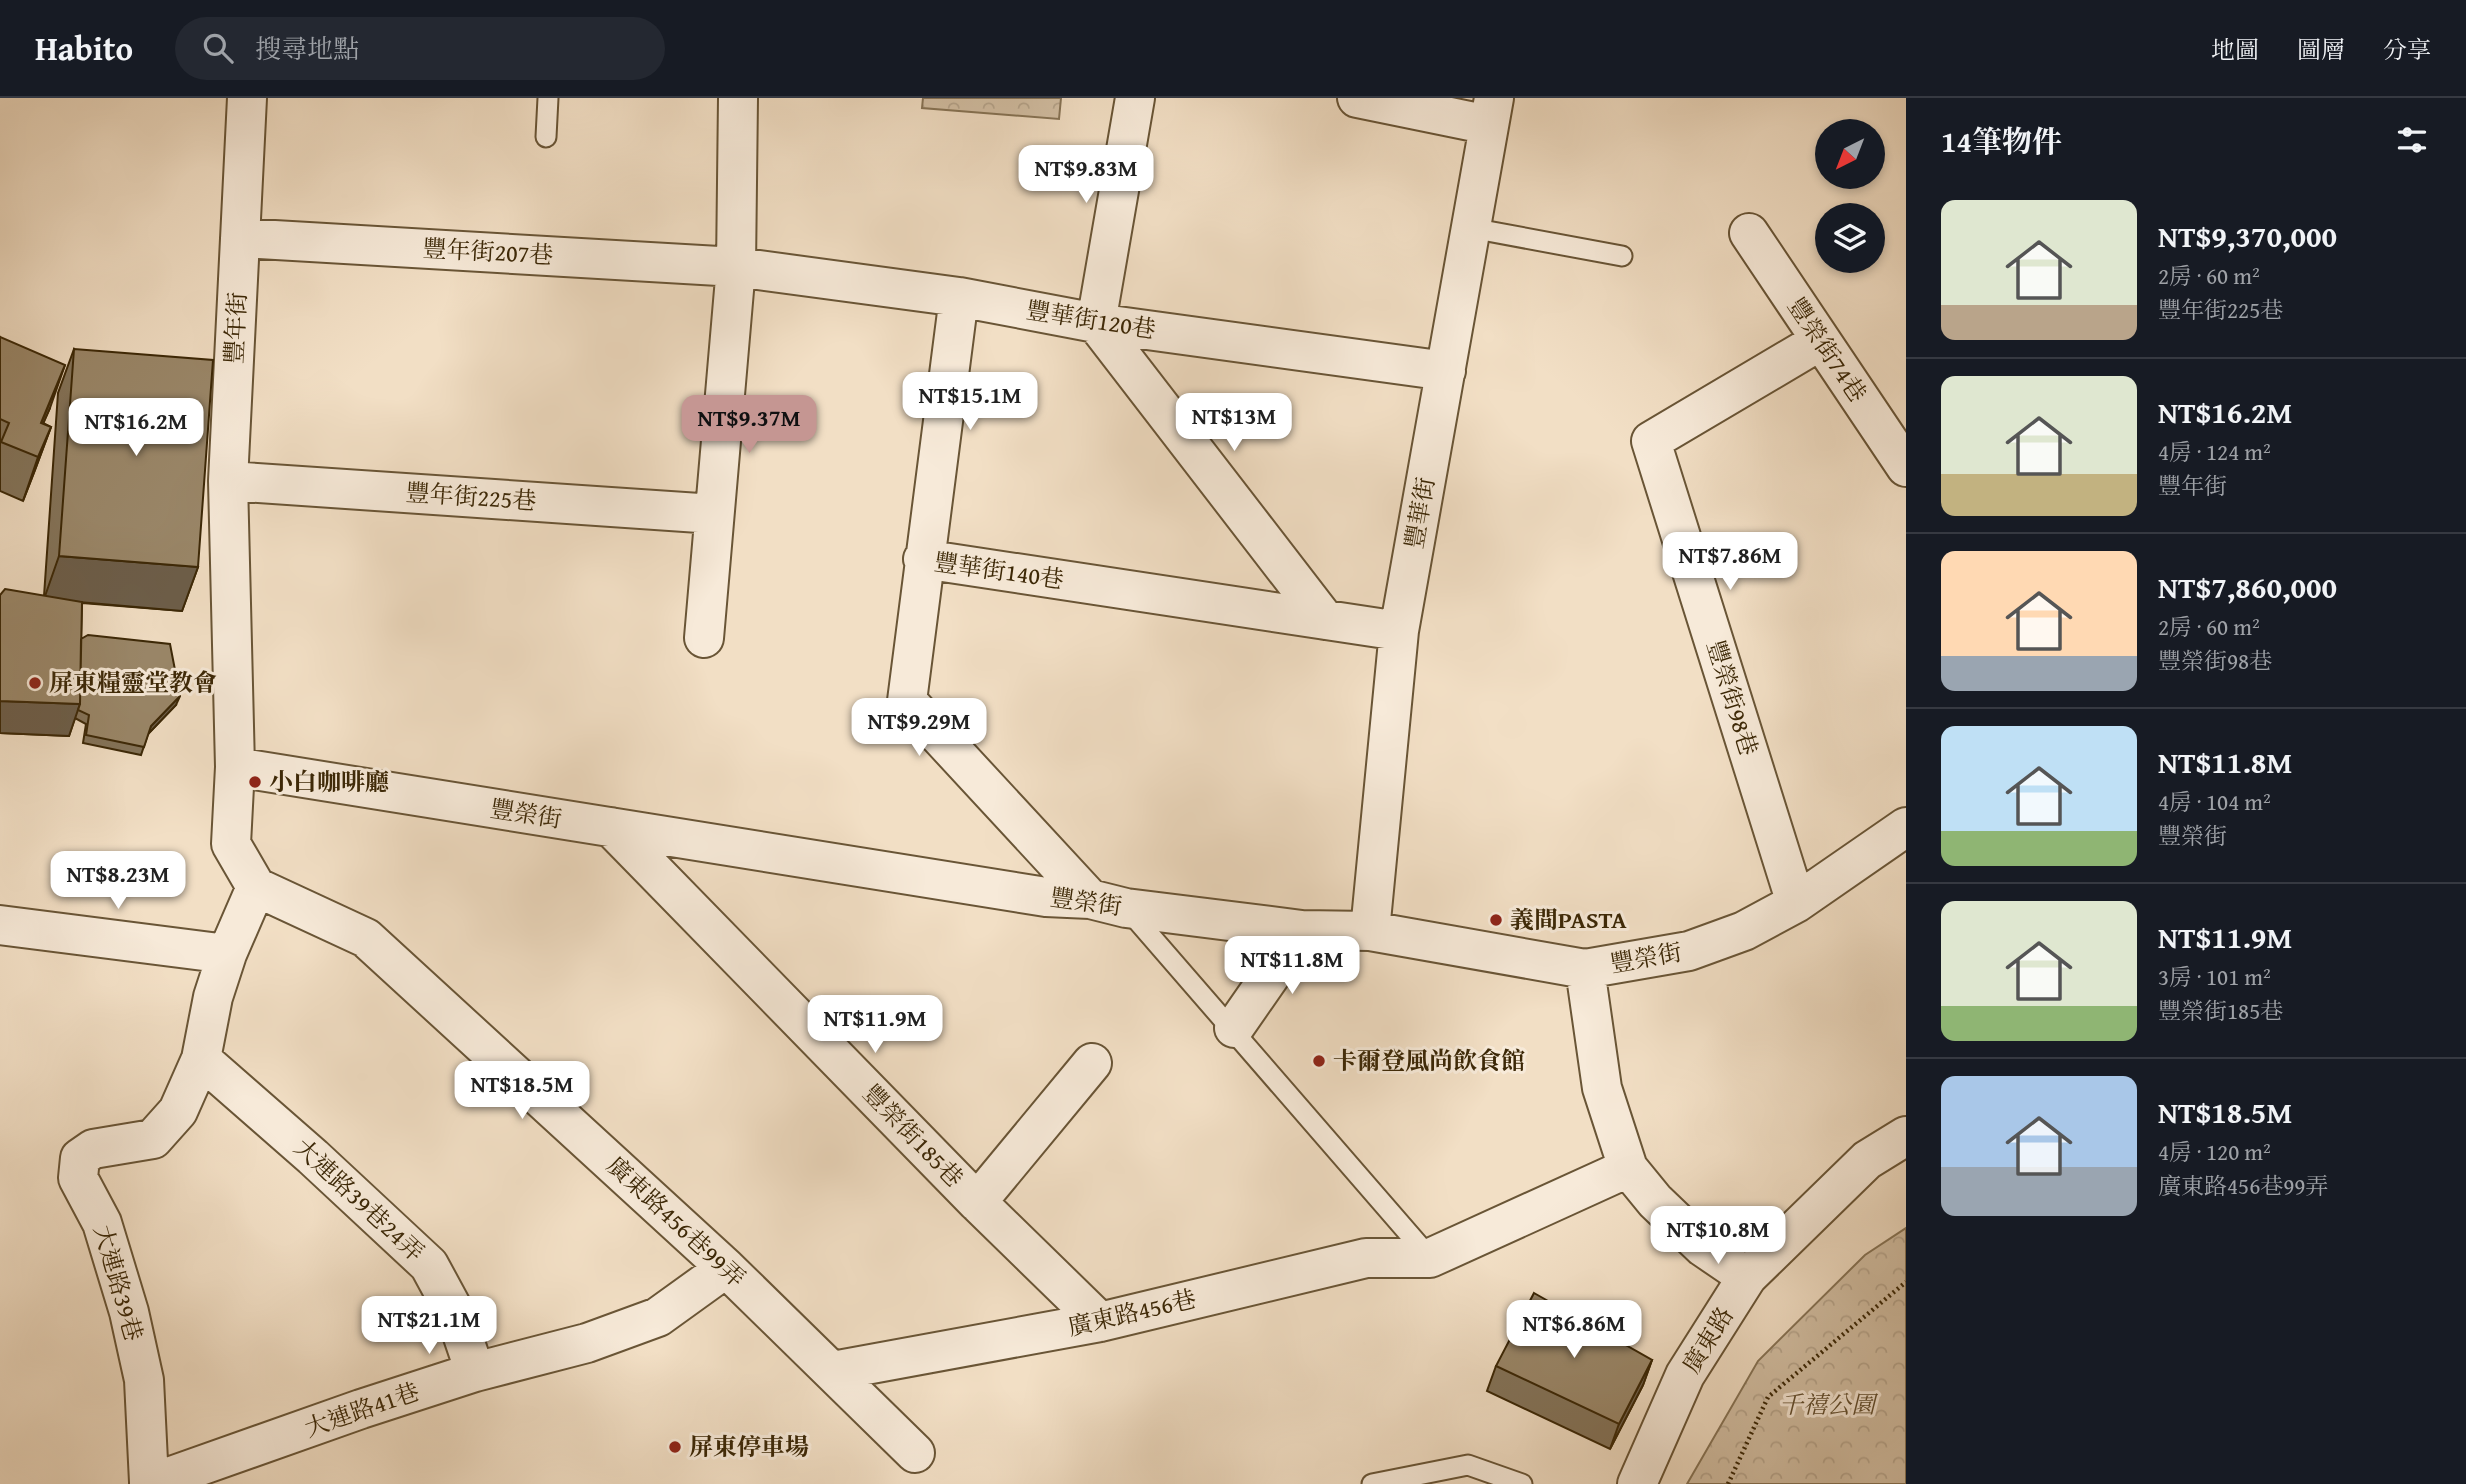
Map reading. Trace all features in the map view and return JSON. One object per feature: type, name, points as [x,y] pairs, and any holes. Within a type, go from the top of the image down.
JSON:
[{"type":"street","name":"豐年街","points":[[235,767],[228,481],[247,98]]},
{"type":"street","points":[[704,638],[736,267],[738,98]]},
{"type":"street","points":[[1135,98],[1096,323],[1325,620]]},
{"type":"street","points":[[1357,98],[1492,111]]},
{"type":"street","name":"豐華街","points":[[1370,932],[1399,631],[1492,111]]},
{"type":"street","name":"豐榮街74巷","points":[[1749,233],[1906,467]]},
{"type":"street","name":"豐年街207巷","points":[[240,238],[736,267]]},
{"type":"street","name":"豐華街120巷","points":[[736,267],[959,297],[1096,323],[1446,371]]},
{"type":"street","points":[[923,559],[959,297]]},
{"type":"street","name":"豐榮街98巷","points":[[1796,903],[1651,441],[1820,341]]},
{"type":"street","name":"豐年街225巷","points":[[228,481],[714,514]]},
{"type":"street","name":"豐華街140巷","points":[[1090,899],[907,701],[923,559],[1399,631]]},
{"type":"street","points":[[235,767],[231,844],[256,887]]},
{"type":"street","name":"豐榮街","points":[[235,767],[1046,897],[1090,899],[1126,908],[1301,930],[1370,932],[1585,969],[1689,951],[1744,931],[1796,903],[1906,827]]},
{"type":"street","name":"豐榮街185巷","points":[[611,827],[977,1202],[1100,1322]]},
{"type":"street","name":"大連路39巷","points":[[149,1483],[144,1380],[128,1312],[102,1223],[78,1178],[80,1158],[93,1149],[153,1139],[178,1111],[201,1059],[213,997],[226,954],[256,887]]},
{"type":"street","name":"廣東路456巷99弄","points":[[256,887],[366,937],[726,1268],[915,1453]]},
{"type":"street","points":[[0,925],[226,954]]},
{"type":"street","points":[[1234,1028],[1301,930]]},
{"type":"street","points":[[1585,969],[1602,1088],[1628,1168],[1654,1201],[1703,1247],[1747,1277]]},
{"type":"street","name":"大連路39巷24弄","points":[[201,1059],[313,1157],[429,1265],[455,1314],[475,1372]]},
{"type":"street","points":[[977,1202],[1092,1063]]},
{"type":"street","name":"廣東路","points":[[1637,1484],[1685,1375],[1747,1277],[1867,1160],[1906,1136]]},
{"type":"street","name":"廣東路456巷","points":[[833,1371],[1100,1322],[1366,1258],[1430,1258],[1628,1168]]},
{"type":"street","name":"大連路41巷","points":[[149,1483],[475,1372],[587,1343],[658,1317],[726,1268]]},
{"type":"lane","points":[[546,137],[548,98]]},
{"type":"lane","points":[[1471,228],[1622,256]]},
{"type":"lane","points":[[1126,908],[1234,1028],[1430,1258]]},
{"type":"lane","points":[[1372,1484],[1468,1465],[1522,1484]]},
{"type":"path","points":[[1728,1484],[1768,1397],[1906,1282]]},
{"type":"green space","points":[[923,98],[1061,98],[1059,119],[922,108]]},
{"type":"green space","name":"千禧公園","points":[[1906,1228],[1906,1484],[1687,1484],[1758,1361],[1865,1255]]},
{"type":"building","points":[[0,337],[65,365],[41,423],[51,427],[38,457],[1,442],[9,423],[0,419]]},
{"type":"building","points":[[74,349],[213,360],[198,567],[59,556]]},
{"type":"building","points":[[5,589],[82,602],[80,704],[0,701],[0,595]]},
{"type":"building","points":[[88,635],[170,644],[180,696],[151,726],[144,747],[86,735],[89,715],[78,710],[81,639]]},
{"type":"building","points":[[1534,1293],[1652,1360],[1619,1424],[1496,1366]]},
{"type":"place","name":"屏東糧靈堂教會","points":[[35,683]]},
{"type":"place","name":"小白咖啡廳","points":[[255,782]]},
{"type":"place","name":"義間PASTA","points":[[1496,920]]},
{"type":"place","name":"卡爾登風尚飲食館","points":[[1319,1061]]},
{"type":"place","name":"屏東停車場","points":[[675,1447]]}]
